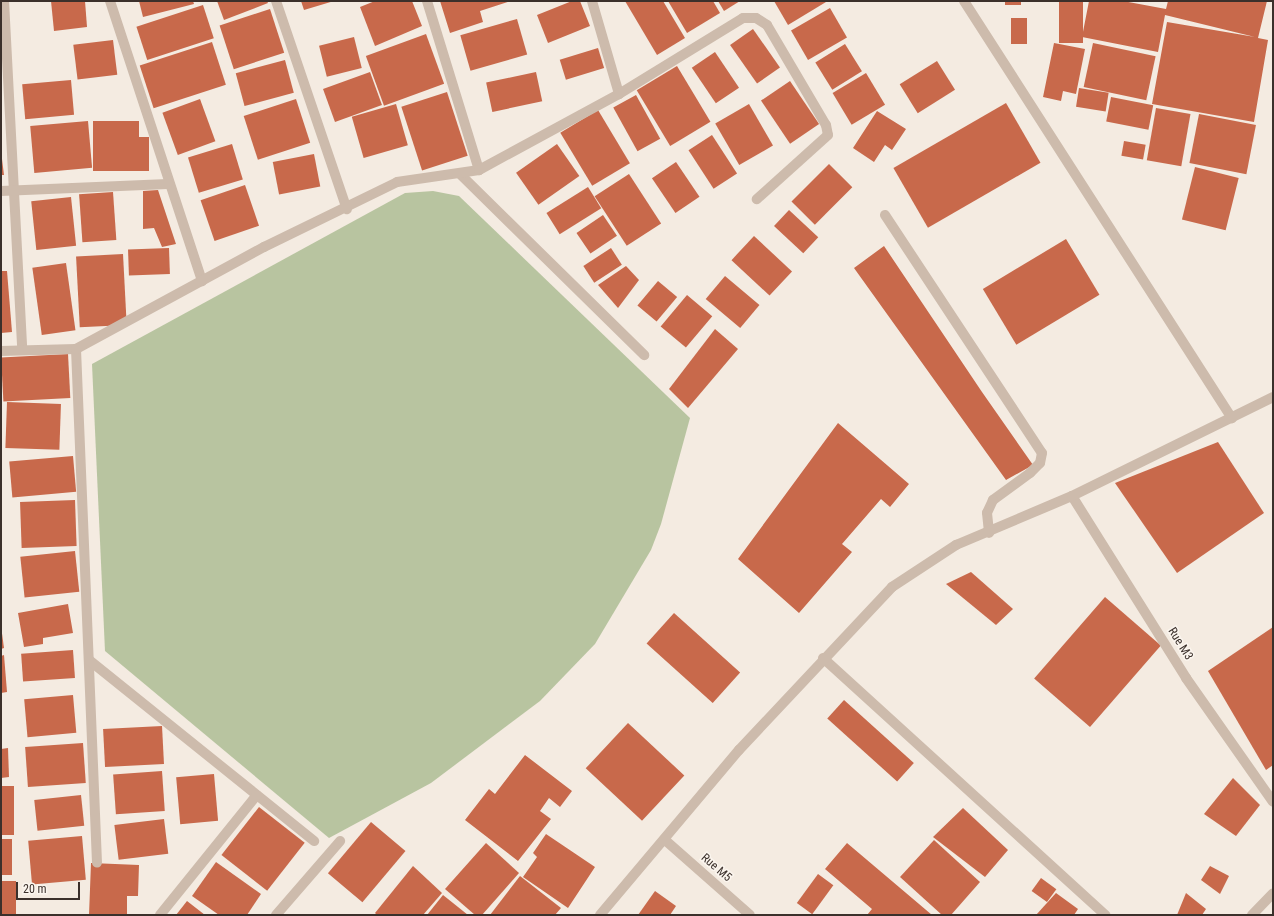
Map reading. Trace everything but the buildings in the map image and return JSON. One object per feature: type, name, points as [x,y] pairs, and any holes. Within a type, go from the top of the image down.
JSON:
[{"type":"street","points":[[4,1],[22,350]]},
{"type":"street","points":[[110,1],[168,184],[202,281]]},
{"type":"street","points":[[276,1],[348,209]]},
{"type":"street","points":[[426,1],[479,170]]},
{"type":"street","points":[[592,1],[619,94]]},
{"type":"street","points":[[964,1],[1232,418]]},
{"type":"street","points":[[1,351],[76,349],[264,247],[348,209],[397,182],[461,176],[479,170],[619,94],[743,18],[756,18],[767,25],[826,125],[828,135],[757,199]]},
{"type":"street","points":[[461,176],[644,355]]},
{"type":"street","points":[[1,191],[168,184]]},
{"type":"street","points":[[884,215],[1042,453],[1040,464],[993,500],[987,513],[989,533]]},
{"type":"street","points":[[76,349],[97,863]]},
{"type":"street","points":[[600,915],[665,840],[739,750],[823,658],[892,587],[925,563],[1072,496],[1273,397]]},
{"type":"street","name":"Rue M3","points":[[1072,496],[1186,678],[1273,802]]},
{"type":"street","points":[[823,658],[1105,915]]},
{"type":"street","points":[[89,660],[314,841]]},
{"type":"street","points":[[160,915],[257,795]]},
{"type":"street","name":"Rue M5","points":[[665,840],[750,915]]},
{"type":"street","points":[[276,915],[340,841]]},
{"type":"street","points":[[1252,915],[1273,894]]},
{"type":"green space","points":[[433,191],[459,196],[690,418],[661,524],[651,550],[595,644],[540,701],[431,783],[329,838],[105,651],[92,364],[405,193]]}]
